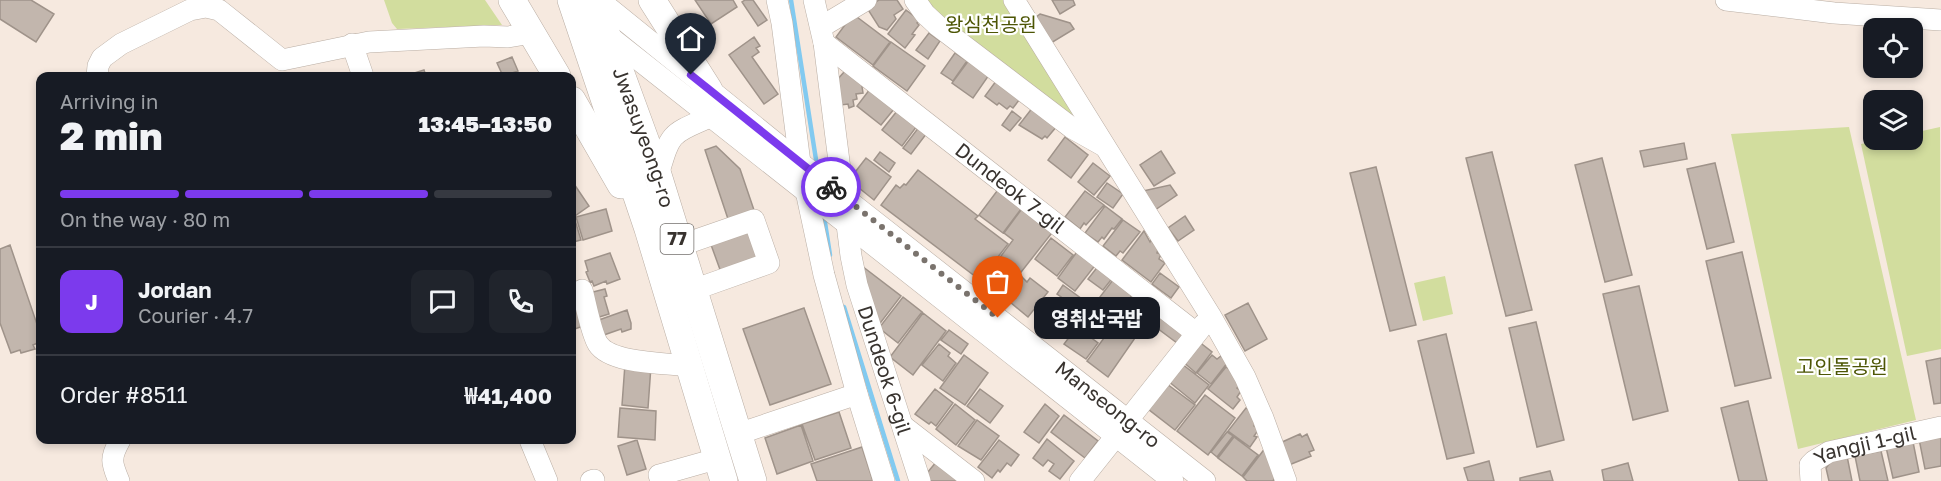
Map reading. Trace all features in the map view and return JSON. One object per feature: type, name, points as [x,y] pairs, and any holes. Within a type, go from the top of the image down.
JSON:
[{"type":"main road","points":[[512,0],[555,72]]},
{"type":"main road","points":[[652,0],[709,90]]},
{"type":"main road","name":"Jwasuyeong-ro","points":[[575,3],[609,37],[658,175],[753,481]]},
{"type":"main road","name":"Jwasuyeong-ro","points":[[575,3],[648,229],[720,470]]},
{"type":"main road","points":[[576,107],[648,229]]},
{"type":"street","points":[[599,0],[802,165]]},
{"type":"street","points":[[777,0],[802,165],[812,197],[824,275],[884,481]]},
{"type":"street","points":[[814,0],[822,35],[847,226]]},
{"type":"street","points":[[822,35],[866,0]]},
{"type":"street","points":[[915,0],[938,26],[1072,128],[1107,147]]},
{"type":"street","points":[[1014,0],[1107,147],[1245,376],[1286,481]]},
{"type":"street","points":[[1725,0],[1834,13],[1941,20]]},
{"type":"street","points":[[97,72],[102,58],[116,47],[151,28],[206,7],[219,10],[282,60],[352,44],[484,36],[508,37],[532,33]]},
{"type":"street","name":"Dundeok 7-gil","points":[[822,35],[1196,333]]},
{"type":"street","points":[[609,37],[812,197]]},
{"type":"street","points":[[352,44],[362,72]]},
{"type":"street","points":[[658,175],[672,135],[680,129],[710,117]]},
{"type":"street","name":"Manseong-ro","points":[[802,165],[1122,428],[1173,481]]},
{"type":"street","name":"Manseong-ro","points":[[812,197],[847,226],[1122,428],[1205,481]]},
{"type":"street","points":[[680,246],[754,220],[769,263],[693,290]]},
{"type":"street","name":"Dundeok 6-gil","points":[[847,226],[857,285],[903,426],[974,481]]},
{"type":"street","points":[[582,290],[597,343],[608,352],[624,358],[689,366]]},
{"type":"street","points":[[1080,481],[1210,315]]},
{"type":"street","points":[[738,434],[857,394]]},
{"type":"street","points":[[903,426],[920,481]]},
{"type":"street","name":"Yangji 1-gil","points":[[1810,481],[1810,465],[1829,452],[1941,427]]},
{"type":"street","points":[[118,444],[112,461],[119,481]]},
{"type":"street","points":[[532,444],[547,481]]},
{"type":"street","points":[[662,481],[659,475],[720,470]]},
{"type":"green space","points":[[384,0],[485,0],[502,25],[397,29],[392,23]]},
{"type":"green space","name":"왕심천공원","points":[[924,0],[1005,0],[1079,115],[1072,120],[932,12]]},
{"type":"green space","name":"고인돌공원","points":[[1849,127],[1916,420],[1798,449],[1731,134]]},
{"type":"green space","points":[[1940,127],[1941,349],[1907,356],[1861,144],[1863,144],[1863,150],[1923,150],[1923,131]]},
{"type":"green space","points":[[1445,276],[1453,314],[1423,321],[1414,283]]},
{"type":"building","points":[[0,0],[31,0],[54,14],[36,42],[0,19]]},
{"type":"building","points":[[695,0],[733,0],[737,7],[711,24]]},
{"type":"building","points":[[753,0],[767,20],[758,26],[742,2]]},
{"type":"building","points":[[879,0],[897,0],[903,9],[894,15],[896,19],[887,30],[879,27],[867,8]]},
{"type":"building","points":[[1052,0],[1073,0],[1075,5],[1060,14]]},
{"type":"building","points":[[906,10],[919,20],[917,23],[919,25],[905,48],[888,34]]},
{"type":"building","points":[[853,14],[890,42],[873,65],[836,37]]},
{"type":"building","points":[[1040,14],[1070,23],[1074,29],[1051,43],[1035,18]]},
{"type":"building","points":[[929,33],[940,41],[928,59],[916,50]]},
{"type":"building","points":[[754,37],[760,46],[756,48],[759,52],[752,57],[778,94],[764,104],[729,55]]},
{"type":"building","points":[[891,42],[925,66],[907,91],[873,66]]},
{"type":"building","points":[[955,53],[967,61],[953,81],[941,73]]},
{"type":"building","points":[[512,57],[518,71],[501,72],[497,63]]},
{"type":"building","points":[[969,60],[989,75],[973,98],[952,83]]},
{"type":"building","points":[[845,71],[861,80],[863,93],[856,94],[857,99],[853,100],[854,106],[849,108],[848,104],[841,105],[836,81]]},
{"type":"building","points":[[999,77],[1023,95],[1013,108],[1010,106],[1007,109],[999,103],[997,105],[985,96]]},
{"type":"building","points":[[870,89],[894,109],[881,125],[857,106]]},
{"type":"building","points":[[1033,107],[1057,126],[1047,138],[1045,136],[1042,139],[1019,125]]},
{"type":"building","points":[[897,111],[917,126],[902,146],[882,130]]},
{"type":"building","points":[[1012,111],[1021,118],[1010,131],[1002,125]]},
{"type":"building","points":[[919,127],[927,133],[911,154],[903,148]]},
{"type":"building","points":[[1065,137],[1088,155],[1071,178],[1048,160]]},
{"type":"building","points":[[1684,143],[1687,159],[1644,167],[1640,151]]},
{"type":"building","points":[[716,146],[740,169],[755,213],[729,222],[705,150]]},
{"type":"building","points":[[1161,151],[1175,173],[1154,186],[1140,165]]},
{"type":"building","points":[[880,152],[895,163],[889,172],[874,160]]},
{"type":"building","points":[[1492,152],[1532,310],[1506,316],[1466,158]]},
{"type":"building","points":[[866,158],[891,177],[874,200],[849,180]]},
{"type":"building","points":[[1602,158],[1632,275],[1605,282],[1575,165]]},
{"type":"building","points":[[1093,163],[1110,176],[1094,195],[1078,182]]},
{"type":"building","points":[[1715,163],[1734,242],[1707,249],[1687,169]]},
{"type":"building","points":[[1376,167],[1416,325],[1390,331],[1350,173]]},
{"type":"building","points":[[918,170],[978,216],[975,219],[1008,244],[980,280],[881,205],[896,185],[900,188],[906,185]]},
{"type":"building","points":[[1107,183],[1123,194],[1113,208],[1097,197]]},
{"type":"building","points":[[1170,185],[1177,195],[1155,210],[1143,191]]},
{"type":"building","points":[[576,187],[589,206],[576,215]]},
{"type":"building","points":[[1000,187],[1024,205],[1003,233],[979,215]]},
{"type":"building","points":[[1085,191],[1104,205],[1080,229],[1065,217]]},
{"type":"building","points":[[1024,206],[1055,229],[1018,276],[998,260],[1013,240],[1004,233]]},
{"type":"building","points":[[1105,206],[1122,219],[1104,239],[1102,237],[1098,242],[1085,233]]},
{"type":"building","points":[[606,209],[612,231],[583,240],[576,217]]},
{"type":"building","points":[[1185,216],[1194,230],[1178,241],[1168,228]]},
{"type":"building","points":[[1123,220],[1140,232],[1123,253],[1120,251],[1116,256],[1103,246]]},
{"type":"building","points":[[576,223],[581,240],[576,241]]},
{"type":"building","points":[[749,229],[760,261],[722,275],[710,242]]},
{"type":"building","points":[[1144,231],[1150,242],[1151,240],[1158,249],[1157,253],[1161,254],[1159,259],[1165,263],[1151,282],[1122,260]]},
{"type":"building","points":[[1051,238],[1073,255],[1057,276],[1035,259]]},
{"type":"building","points":[[10,245],[36,321],[36,344],[33,345],[35,349],[21,353],[20,350],[11,353],[0,323],[0,249]]},
{"type":"building","points":[[1079,249],[1097,263],[1075,291],[1058,278]]},
{"type":"building","points":[[1742,252],[1771,378],[1735,386],[1706,261]]},
{"type":"building","points":[[610,253],[620,279],[594,286],[586,272],[588,271],[585,261]]},
{"type":"building","points":[[858,263],[901,296],[878,326]]},
{"type":"building","points":[[1099,265],[1114,276],[1103,290],[1088,279]]},
{"type":"building","points":[[1160,273],[1179,287],[1171,298],[1152,284]]},
{"type":"building","points":[[1116,276],[1135,291],[1113,321],[1093,306]]},
{"type":"building","points":[[1022,277],[1027,282],[1030,278],[1048,292],[1028,317],[1010,302],[1012,298],[1008,295]]},
{"type":"building","points":[[1063,285],[1086,302],[1080,310],[1057,294]]},
{"type":"building","points":[[1639,286],[1668,411],[1633,420],[1603,294]]},
{"type":"building","points":[[605,289],[607,296],[604,297],[609,314],[596,318],[589,293]]},
{"type":"building","points":[[903,297],[922,312],[898,343],[879,328]]},
{"type":"building","points":[[576,299],[586,325],[576,329]]},
{"type":"building","points":[[1147,300],[1183,334],[1177,343],[1137,313]]},
{"type":"building","points":[[1248,303],[1267,339],[1245,351],[1225,315]]},
{"type":"building","points":[[804,308],[831,384],[770,405],[743,329]]},
{"type":"building","points":[[627,310],[631,329],[622,332],[621,329],[601,336],[596,321]]},
{"type":"building","points":[[923,313],[946,331],[913,375],[890,357]]},
{"type":"building","points":[[1536,322],[1564,440],[1537,447],[1509,328]]},
{"type":"building","points":[[1115,323],[1135,338],[1108,377],[1087,361]]},
{"type":"building","points":[[1077,327],[1098,343],[1086,359],[1064,344]]},
{"type":"building","points":[[949,330],[968,344],[961,354],[941,340]]},
{"type":"building","points":[[1446,334],[1474,453],[1447,459],[1418,341]]},
{"type":"building","points":[[1198,341],[1212,352],[1196,373],[1182,361]]},
{"type":"building","points":[[939,344],[950,353],[948,356],[956,363],[943,381],[922,365]]},
{"type":"building","points":[[964,355],[988,373],[965,405],[940,388]]},
{"type":"building","points":[[1212,355],[1217,359],[1221,356],[1228,362],[1211,384],[1197,373]]},
{"type":"building","points":[[1941,358],[1941,403],[1934,404],[1926,361]]},
{"type":"building","points":[[625,364],[651,366],[648,408],[622,405]]},
{"type":"building","points":[[1182,364],[1209,385],[1195,403],[1168,381]]},
{"type":"building","points":[[1226,367],[1243,380],[1237,388],[1241,391],[1237,397],[1240,400],[1233,409],[1208,389]]},
{"type":"building","points":[[1167,384],[1195,405],[1175,430],[1148,409]]},
{"type":"building","points":[[935,389],[953,403],[936,426],[915,414]]},
{"type":"building","points":[[980,389],[1003,406],[990,423],[967,406]]},
{"type":"building","points":[[1205,395],[1235,418],[1208,455],[1177,431]]},
{"type":"building","points":[[1748,401],[1767,481],[1739,481],[1721,408]]},
{"type":"building","points":[[955,404],[975,420],[956,445],[936,429]]},
{"type":"building","points":[[1045,404],[1059,416],[1039,443],[1024,432]]},
{"type":"building","points":[[620,408],[656,411],[655,440],[618,437]]},
{"type":"building","points":[[1246,408],[1258,416],[1254,426],[1259,429],[1254,436],[1257,437],[1250,447],[1228,431]]},
{"type":"building","points":[[839,412],[851,448],[815,460],[802,424]]},
{"type":"building","points":[[1064,415],[1098,441],[1085,458],[1051,432]]},
{"type":"building","points":[[977,420],[999,436],[981,460],[958,446]]},
{"type":"building","points":[[801,425],[813,461],[777,474],[765,438]]},
{"type":"building","points":[[1227,432],[1233,436],[1217,457],[1211,452]]},
{"type":"building","points":[[1300,434],[1302,437],[1307,434],[1314,450],[1309,452],[1311,456],[1289,465],[1280,443]]},
{"type":"building","points":[[1941,434],[1941,466],[1925,469],[1919,439]]},
{"type":"building","points":[[1234,437],[1258,455],[1242,476],[1218,458]]},
{"type":"building","points":[[1047,439],[1074,461],[1060,479],[1049,471],[1054,464],[1048,460],[1043,466],[1033,458]]},
{"type":"building","points":[[637,440],[646,469],[627,475],[618,446]]},
{"type":"building","points":[[999,440],[1019,455],[1011,466],[1007,463],[992,478],[978,467]]},
{"type":"building","points":[[1913,442],[1919,472],[1893,478],[1886,447]]},
{"type":"building","points":[[862,447],[873,481],[817,481],[811,464]]},
{"type":"building","points":[[1266,447],[1278,474],[1273,481],[1247,481],[1243,477]]},
{"type":"building","points":[[1881,451],[1888,481],[1860,481],[1855,456]]},
{"type":"building","points":[[1847,456],[1852,481],[1829,481],[1826,468],[1833,459]]},
{"type":"building","points":[[937,461],[963,481],[930,481],[927,479],[927,473]]},
{"type":"building","points":[[1489,461],[1494,481],[1468,481],[1464,468]]},
{"type":"building","points":[[1628,463],[1633,481],[1604,481],[1602,470]]},
{"type":"building","points":[[1550,471],[1553,481],[1520,481],[1520,478]]},
{"type":"waterway","points":[[791,0],[817,166]]},
{"type":"waterway","points":[[824,216],[830,255]]},
{"type":"waterway","points":[[844,307],[898,481]]},
{"type":"way so far","points":[[831,187],[998,318]]},
{"type":"place","name":"영취산국밥","points":[[998,318]]},
{"type":"route","points":[[691,75],[831,187]]}]
